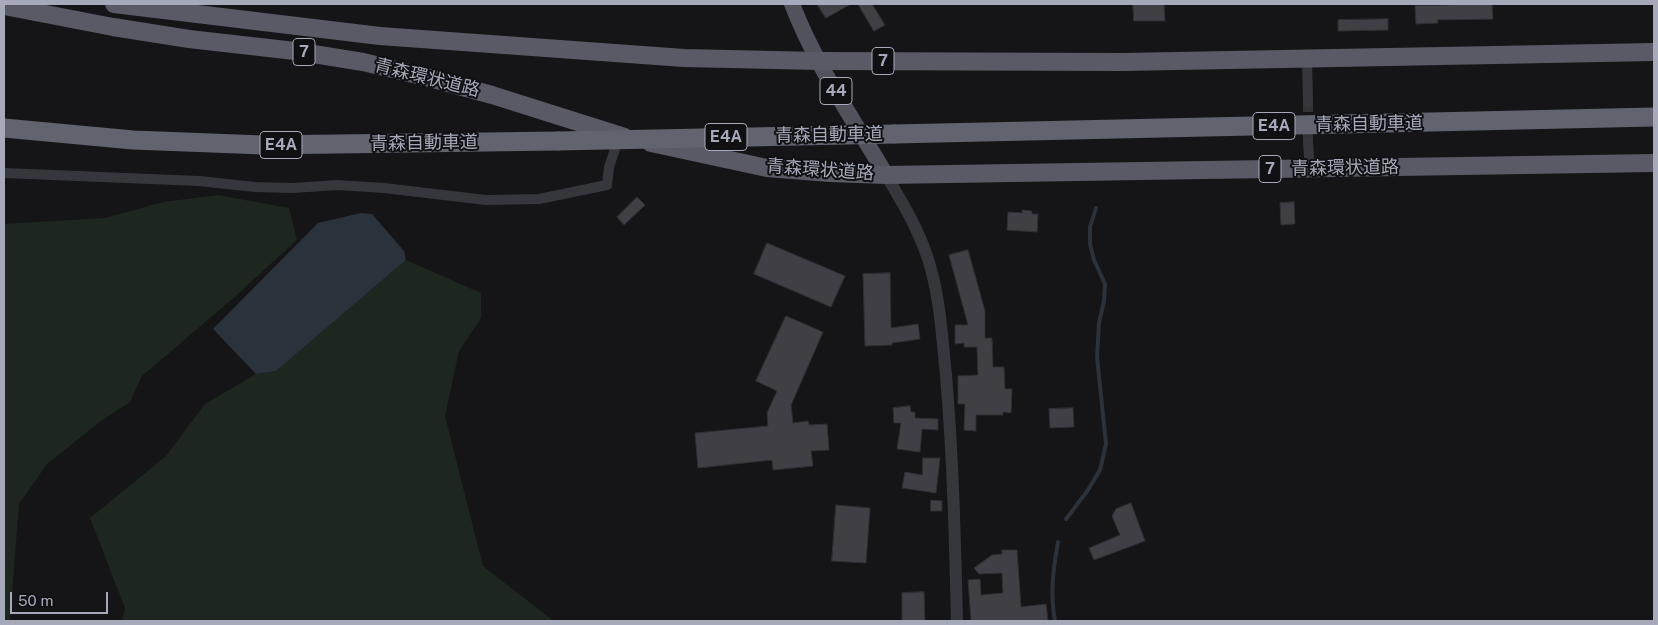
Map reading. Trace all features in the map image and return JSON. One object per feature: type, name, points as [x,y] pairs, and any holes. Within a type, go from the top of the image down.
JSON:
[{"type":"highway","name":"青森環状道路","points":[[115,4],[380,36],[684,58],[819,61],[1123,62],[1654,52]]},
{"type":"highway","name":"青森環状道路","points":[[4,6],[113,27],[189,39],[294,51],[363,62],[492,95],[620,136],[767,168],[886,175],[1654,162]]},
{"type":"highway","name":"青森自動車道","points":[[4,128],[133,140],[263,145],[558,141],[1654,118]]},
{"type":"main road","name":"44","points":[[792,4],[819,61],[886,175]]},
{"type":"street","points":[[113,27],[115,4]]},
{"type":"street","points":[[1307,60],[1308,102]]},
{"type":"street","points":[[4,174],[198,181],[255,187],[293,188],[337,185],[384,188],[486,200],[539,199],[607,185],[609,166],[620,136]]},
{"type":"street","points":[[1308,143],[1310,169]]},
{"type":"street","points":[[886,175],[912,218],[922,241],[929,261],[937,297],[952,441],[957,621]]},
{"type":"shaded area","points":[[218,195],[289,208],[297,240],[230,301],[142,376],[130,402],[101,421],[47,464],[19,504],[10,621],[4,621],[4,224],[105,218],[163,202]]},
{"type":"shaded area","points":[[361,213],[372,214],[404,251],[406,260],[276,371],[256,374],[213,329],[318,223]]},
{"type":"shaded area","points":[[406,260],[481,293],[481,318],[459,351],[445,416],[483,566],[552,621],[122,621],[125,608],[90,518],[166,456],[205,404],[256,374],[276,371]]},
{"type":"building","points":[[817,4],[851,4],[826,18]]},
{"type":"building","points":[[858,4],[872,4],[885,25],[874,31]]},
{"type":"building","points":[[1133,4],[1164,4],[1165,21],[1134,21]]},
{"type":"building","points":[[1492,4],[1493,19],[1437,20],[1438,23],[1416,24],[1415,6]]},
{"type":"building","points":[[1388,19],[1388,30],[1338,31],[1338,20]]},
{"type":"building","points":[[637,197],[645,205],[624,225],[617,217]]},
{"type":"building","points":[[1294,202],[1295,224],[1281,225],[1280,203]]},
{"type":"building","points":[[1022,210],[1038,214],[1037,232],[1007,230],[1008,212],[1022,213]]},
{"type":"building","points":[[767,243],[845,276],[831,307],[754,274]]},
{"type":"building","points":[[968,250],[985,311],[985,338],[992,338],[993,367],[1004,367],[1005,389],[1012,389],[1011,413],[1003,412],[1003,415],[976,415],[976,431],[964,430],[965,404],[958,404],[958,376],[978,375],[977,347],[964,347],[964,343],[955,344],[955,325],[968,325],[949,255]]},
{"type":"building","points":[[890,273],[891,328],[918,324],[920,339],[892,343],[892,345],[865,346],[863,274]]},
{"type":"building","points":[[786,316],[823,332],[791,405],[793,423],[808,421],[809,425],[827,424],[829,450],[811,451],[813,466],[773,470],[772,460],[698,468],[695,433],[768,426],[767,413],[777,391],[756,381]]},
{"type":"building","points":[[910,406],[911,412],[915,412],[915,418],[938,419],[938,430],[922,429],[920,452],[897,449],[901,423],[894,423],[893,408]]},
{"type":"building","points":[[1073,408],[1074,427],[1050,428],[1049,409]]},
{"type":"building","points":[[923,458],[940,458],[936,493],[902,488],[905,472],[922,475]]},
{"type":"building","points":[[931,500],[942,501],[942,511],[931,511]]},
{"type":"building","points":[[1131,503],[1145,541],[1094,560],[1089,548],[1120,535],[1112,516],[1116,509]]},
{"type":"building","points":[[836,505],[870,508],[866,563],[832,561]]},
{"type":"building","points":[[1002,550],[1017,550],[1021,607],[1046,604],[1048,621],[971,621],[968,580],[980,579],[981,595],[1003,593],[1002,573],[979,574],[974,568],[992,555],[1002,554]]},
{"type":"building","points":[[924,592],[925,621],[902,621],[902,593]]},
{"type":"waterway","points":[[1066,519],[1088,490],[1100,470],[1106,444],[1097,357],[1099,323],[1104,301],[1105,284],[1094,260],[1090,244],[1090,227],[1096,208]]},
{"type":"waterway","points":[[1055,621],[1053,582],[1058,542]]},
{"type":"tunnel","points":[[1308,102],[1308,143]]}]
